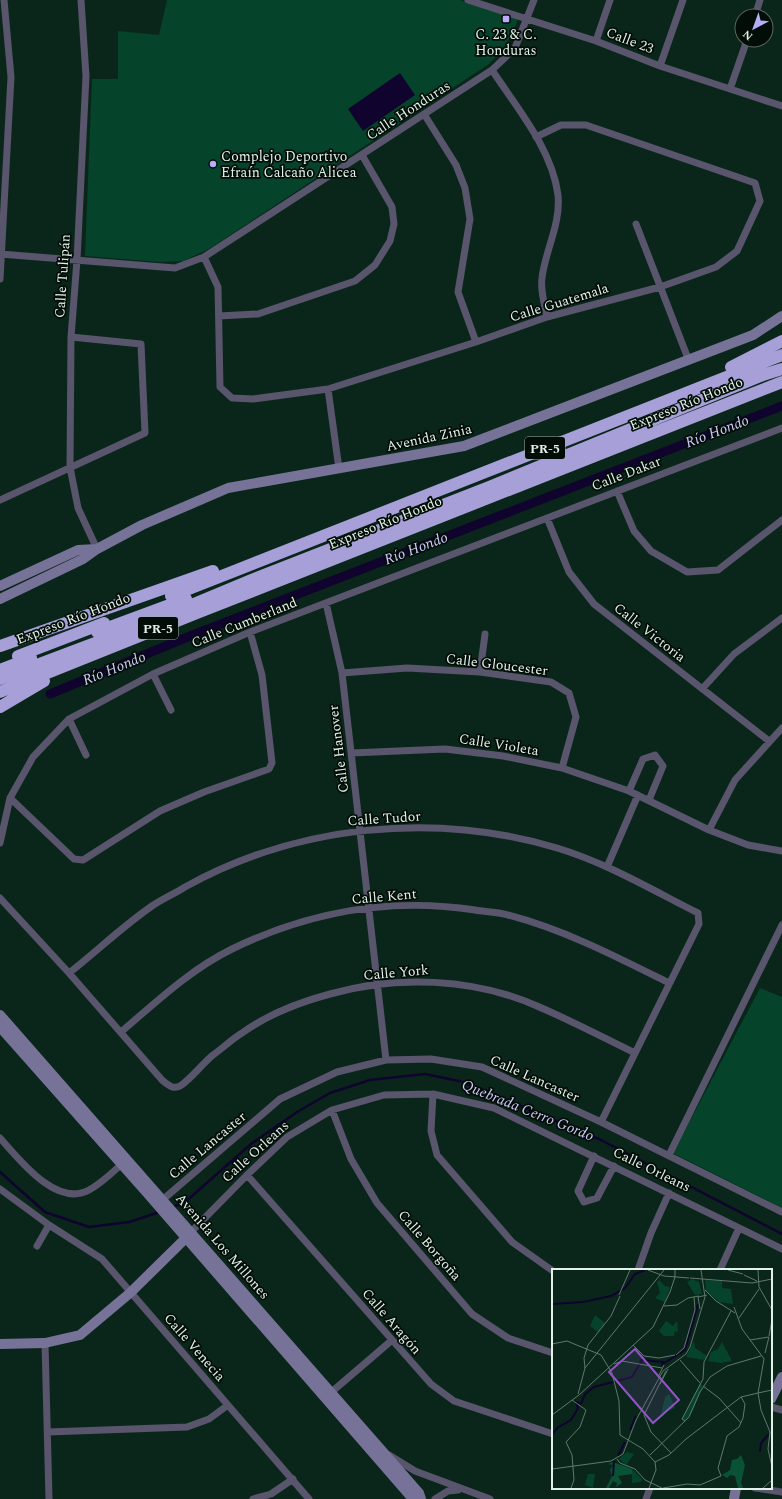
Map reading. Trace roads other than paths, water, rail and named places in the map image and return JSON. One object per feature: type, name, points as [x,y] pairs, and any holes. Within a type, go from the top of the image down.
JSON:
[{"type":"highway","points":[[714,381],[729,368],[782,341]]},
{"type":"highway","name":"Expreso Río Hondo","points":[[0,662],[782,355]]},
{"type":"highway","points":[[0,670],[545,458],[765,367],[782,362]]},
{"type":"highway","points":[[0,679],[153,621],[248,581],[489,487],[763,375],[782,369]]},
{"type":"highway","name":"Expreso Río Hondo","points":[[0,692],[782,382]]},
{"type":"highway","points":[[0,646],[217,570],[236,570]]},
{"type":"highway","points":[[0,707],[24,692],[55,676],[179,627],[197,613]]},
{"type":"street","points":[[0,279],[11,77],[4,0]]},
{"type":"street","name":"Calle Tulipán","points":[[80,0],[86,76],[77,260],[71,337],[70,468],[78,508],[97,549]]},
{"type":"street","name":"Calle 23","points":[[468,0],[596,41],[660,66],[782,106]]},
{"type":"street","name":"Calle Honduras","points":[[1,254],[175,268],[204,257],[492,70],[515,48],[528,19],[534,0]]},
{"type":"street","points":[[596,41],[610,0]]},
{"type":"street","points":[[660,66],[683,0]]},
{"type":"street","points":[[730,89],[743,48]]},
{"type":"street","points":[[492,70],[536,137],[550,162],[558,196],[556,224],[541,280],[547,317]]},
{"type":"street","points":[[424,114],[456,165],[465,188],[470,218],[458,292],[476,342]]},
{"type":"street","name":"Calle Guatemala","points":[[204,257],[218,287],[220,387],[232,398],[253,399],[328,389],[476,342],[547,317],[660,287],[716,266],[737,251],[760,201],[754,183],[586,125],[561,125],[536,137]]},
{"type":"street","points":[[219,316],[258,314],[355,281],[375,265],[390,241],[394,224],[392,207],[362,155]]},
{"type":"street","points":[[636,224],[689,361]]},
{"type":"street","name":"Avenida Zinia","points":[[0,599],[83,559],[97,549],[142,525],[228,488],[464,446],[689,361],[753,335],[782,316]]},
{"type":"street","points":[[0,500],[145,433],[141,344],[71,337]]},
{"type":"street","points":[[328,389],[339,469]]},
{"type":"street","name":"Calle Dakar","points":[[480,544],[782,428]]},
{"type":"street","points":[[617,491],[634,531],[651,551],[687,572],[718,570],[782,520]]},
{"type":"street","name":"Calle Victoria","points":[[547,518],[570,572],[594,604],[769,741]]},
{"type":"street","name":"Calle Cumberland","points":[[0,843],[10,798],[33,757],[69,719],[153,674],[250,632],[480,544]]},
{"type":"street","name":"Avenida Zinia","points":[[0,586],[78,550],[97,549]]},
{"type":"street","name":"Calle Hanover","points":[[326,603],[342,673],[386,1060]]},
{"type":"street","points":[[702,689],[734,654],[782,618]]},
{"type":"street","points":[[10,798],[74,859],[82,860],[160,811],[245,776],[269,770],[272,763],[262,675],[250,632]]},
{"type":"street","points":[[480,672],[485,634]]},
{"type":"street","name":"Calle Gloucester","points":[[342,673],[406,668],[480,672],[551,682],[569,693],[576,717],[562,768]]},
{"type":"street","points":[[153,674],[171,710]]},
{"type":"street","points":[[69,719],[86,755]]},
{"type":"street","points":[[709,830],[735,780],[782,728]]},
{"type":"street","name":"Calle Violeta","points":[[351,753],[445,749],[503,756],[562,768],[629,791],[709,830],[748,845],[782,851]]},
{"type":"street","points":[[629,791],[643,759],[655,755],[663,766],[649,800]]},
{"type":"street","points":[[607,867],[638,795]]},
{"type":"street","name":"Calle Tudor","points":[[70,973],[153,906],[214,871],[281,846],[360,830],[439,827],[498,833],[558,848],[607,867],[698,913],[699,924],[669,983]]},
{"type":"street","points":[[0,898],[70,973],[120,1032]]},
{"type":"street","name":"Calle Kent","points":[[120,1032],[178,983],[231,950],[296,923],[369,907],[441,905],[507,915],[576,938],[669,983]]},
{"type":"street","points":[[669,1155],[782,925]]},
{"type":"street","name":"Calle York","points":[[120,1032],[168,1085],[175,1088],[180,1086],[201,1065],[242,1032],[278,1013],[330,994],[378,984],[437,982],[492,991],[536,1005],[635,1053]]},
{"type":"street","points":[[601,1122],[669,983]]},
{"type":"street","name":"Avenida Los Millones","points":[[0,1015],[125,1162],[328,1395],[413,1499]]},
{"type":"street","name":"Avenida Los Millones","points":[[0,1027],[125,1162]]},
{"type":"street","name":"Calle Lancaster","points":[[160,1202],[280,1099],[337,1072],[386,1060],[431,1059],[482,1067],[601,1122],[782,1212]]},
{"type":"street","points":[[433,1094],[431,1132],[438,1155],[512,1242],[552,1270]]},
{"type":"street","name":"Calle Orleans","points":[[0,1344],[45,1343],[80,1335],[130,1292],[287,1137],[332,1110],[384,1095],[433,1094],[494,1108],[782,1250]]},
{"type":"street","name":"Calle Borgoña","points":[[332,1110],[351,1159],[377,1203],[472,1314],[508,1338],[552,1353]]},
{"type":"street","points":[[0,1138],[23,1164],[53,1190],[70,1194],[88,1191],[125,1162]]},
{"type":"street","points":[[594,1156],[578,1191],[584,1202],[597,1198],[614,1166]]},
{"type":"street","name":"Calle Aragón","points":[[247,1175],[391,1341],[431,1384],[454,1401],[552,1434]]},
{"type":"street","name":"Calle Venecia","points":[[0,1189],[50,1225],[102,1259],[309,1499]]},
{"type":"street","points":[[638,1269],[651,1233],[669,1193]]},
{"type":"street","points":[[37,1246],[50,1225]]},
{"type":"street","points":[[720,1269],[739,1228]]},
{"type":"street","points":[[328,1395],[391,1341]]},
{"type":"street","points":[[45,1343],[49,1499]]},
{"type":"street","points":[[772,1397],[782,1377]]},
{"type":"street","name":"Avenida Los Millones","points":[[328,1395],[384,1452],[419,1493],[421,1499]]},
{"type":"street","points":[[48,1432],[187,1427],[209,1419],[228,1405]]},
{"type":"street","points":[[772,1407],[782,1410]]},
{"type":"street","points":[[384,1452],[415,1471],[490,1499]]},
{"type":"street","points":[[253,1499],[271,1494],[293,1479]]},
{"type":"street","points":[[435,1499],[448,1491],[461,1489]]},
{"type":"street","points":[[646,1499],[650,1489]]},
{"type":"street","points":[[734,1499],[736,1489]]},
{"type":"street","points":[[762,1489],[782,1492]]},
{"type":"waterway","name":"Río Hondo","points":[[50,694],[190,636],[782,406]]},
{"type":"waterway","name":"Quebrada Cerro Gordo","points":[[172,1207],[184,1203],[251,1144],[297,1112],[330,1093],[370,1080],[425,1074],[464,1082],[601,1140],[782,1234]]},
{"type":"waterway","name":"Quebrada Cerro Gordo","points":[[0,1172],[45,1212],[89,1227],[129,1222],[160,1212]]},
{"type":"place","name":"C. 23 & C. Honduras","points":[[506,19]]},
{"type":"place","name":"Complejo Deportivo Efraín Calcaño Alicea","points":[[213,164]]}]
